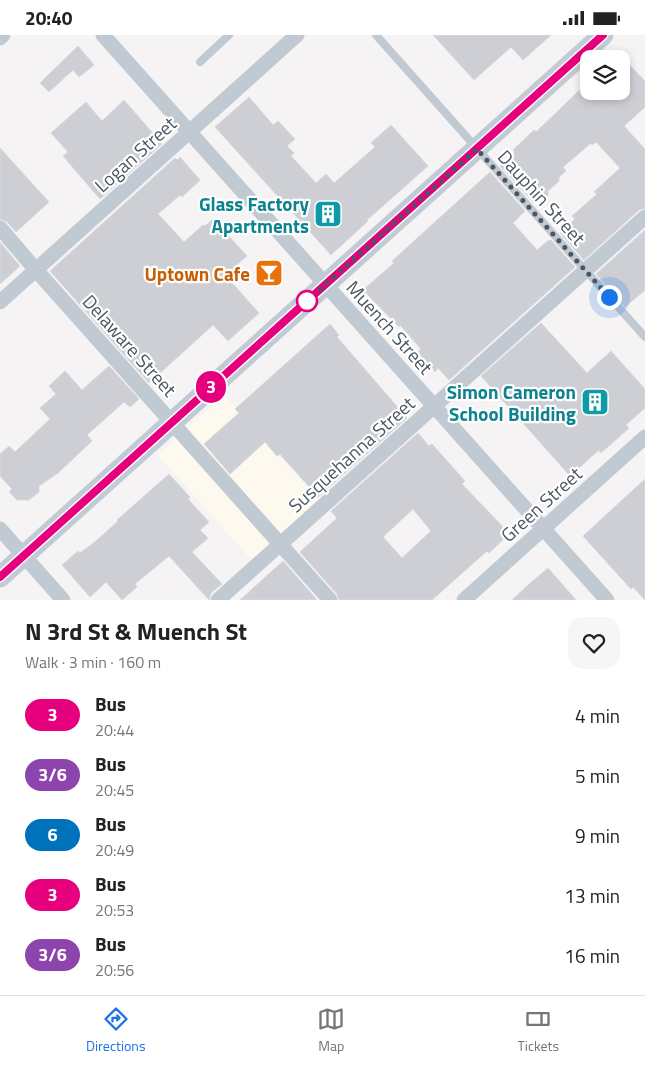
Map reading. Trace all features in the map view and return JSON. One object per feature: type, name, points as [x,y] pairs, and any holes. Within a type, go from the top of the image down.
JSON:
[{"type":"main road","points":[[0,577],[603,35]]},
{"type":"street","points":[[0,38],[3,35]]},
{"type":"street","name":"Muench Street","points":[[103,35],[607,600]]},
{"type":"street","name":"Logan Street","points":[[0,302],[297,35]]},
{"type":"street","name":"Susquehanna Street","points":[[218,600],[645,217]]},
{"type":"street","name":"Delaware Street","points":[[0,227],[36,270],[330,600]]},
{"type":"street","name":"Green Street","points":[[464,600],[645,437]]},
{"type":"street","points":[[0,529],[63,600]]},
{"type":"lane","points":[[200,61],[229,35]]},
{"type":"lane","name":"Dauphin Street","points":[[376,35],[645,337]]},
{"type":"shaded area","points":[[224,395],[322,503],[255,564],[158,455]]},
{"type":"building","points":[[433,35],[551,35],[523,60],[511,47],[474,80]]},
{"type":"building","points":[[78,46],[94,65],[79,77],[73,70],[49,92],[40,83]]},
{"type":"building","points":[[630,65],[645,81],[645,107],[624,126],[645,149],[645,208],[639,210],[584,260],[560,233],[575,219],[572,216],[597,194],[594,192],[620,168],[596,142],[592,145],[591,143],[563,167],[566,171],[559,177],[559,181],[547,192],[549,194],[539,203],[537,201],[534,203],[500,166],[515,152],[513,150],[534,130],[536,132],[580,90],[580,100],[630,100]]},
{"type":"building","points":[[249,97],[273,125],[278,121],[295,139],[287,146],[294,153],[291,156],[316,183],[326,174],[334,183],[375,147],[371,143],[391,125],[428,166],[331,255],[215,127]]},
{"type":"building","points":[[124,100],[162,144],[100,199],[63,156],[68,152],[51,133],[86,102],[102,121]]},
{"type":"building","points":[[0,148],[49,202],[16,232],[7,222],[0,219]]},
{"type":"building","points":[[180,157],[200,180],[182,197],[180,195],[158,214],[184,242],[203,225],[205,226],[213,219],[247,256],[225,275],[259,313],[228,341],[213,325],[149,383],[50,271],[175,158],[177,160]]},
{"type":"building","points":[[490,172],[525,211],[513,223],[537,250],[551,240],[575,267],[449,380],[438,368],[435,372],[418,352],[421,349],[400,325],[399,327],[363,290],[394,263],[392,261]]},
{"type":"building","points":[[645,230],[645,290],[625,307],[596,274]]},
{"type":"building","points":[[0,242],[20,266],[0,284]]},
{"type":"building","name":"Simon Cameron School Building","points":[[541,323],[587,373],[611,351],[645,389],[645,408],[626,425],[629,428],[601,453],[599,450],[570,476],[481,376]]},
{"type":"building","points":[[330,324],[339,335],[337,337],[407,418],[318,497],[280,454],[277,456],[265,442],[230,474],[204,444],[239,413],[235,409]]},
{"type":"building","points":[[109,366],[139,399],[130,407],[124,402],[87,435],[92,441],[58,473],[39,486],[39,492],[29,500],[17,500],[9,492],[12,489],[0,476],[0,454],[9,446],[15,452],[50,419],[40,408],[56,394],[49,386],[65,371],[82,390]]},
{"type":"building","points":[[418,433],[429,446],[432,444],[465,481],[462,484],[506,530],[505,532],[508,535],[432,600],[339,600],[337,594],[300,552],[337,518],[331,511]],"holes":[[[413,509],[431,531],[402,558],[383,537]]]},
{"type":"building","points":[[169,474],[209,522],[200,530],[208,538],[192,552],[222,584],[211,593],[209,600],[169,556],[135,584],[137,587],[122,600],[106,582],[90,597],[62,565],[78,551],[80,553],[96,541]]},
{"type":"building","points":[[645,479],[645,600],[633,587],[631,589],[583,536]]},
{"type":"building","points":[[283,561],[317,600],[240,600]]},
{"type":"building","points":[[548,568],[576,600],[512,600],[527,586]]},
{"type":"bus line","name":"3","points":[[0,577],[603,35]]},
{"type":"place","name":"Glass Factory Apartments","points":[[328,214]]},
{"type":"place","name":"Uptown Cafe","points":[[269,273]]},
{"type":"place","name":"Simon Cameron School Building","points":[[595,402]]},
{"type":"route","points":[[307,301],[477,149],[609,297]]}]
